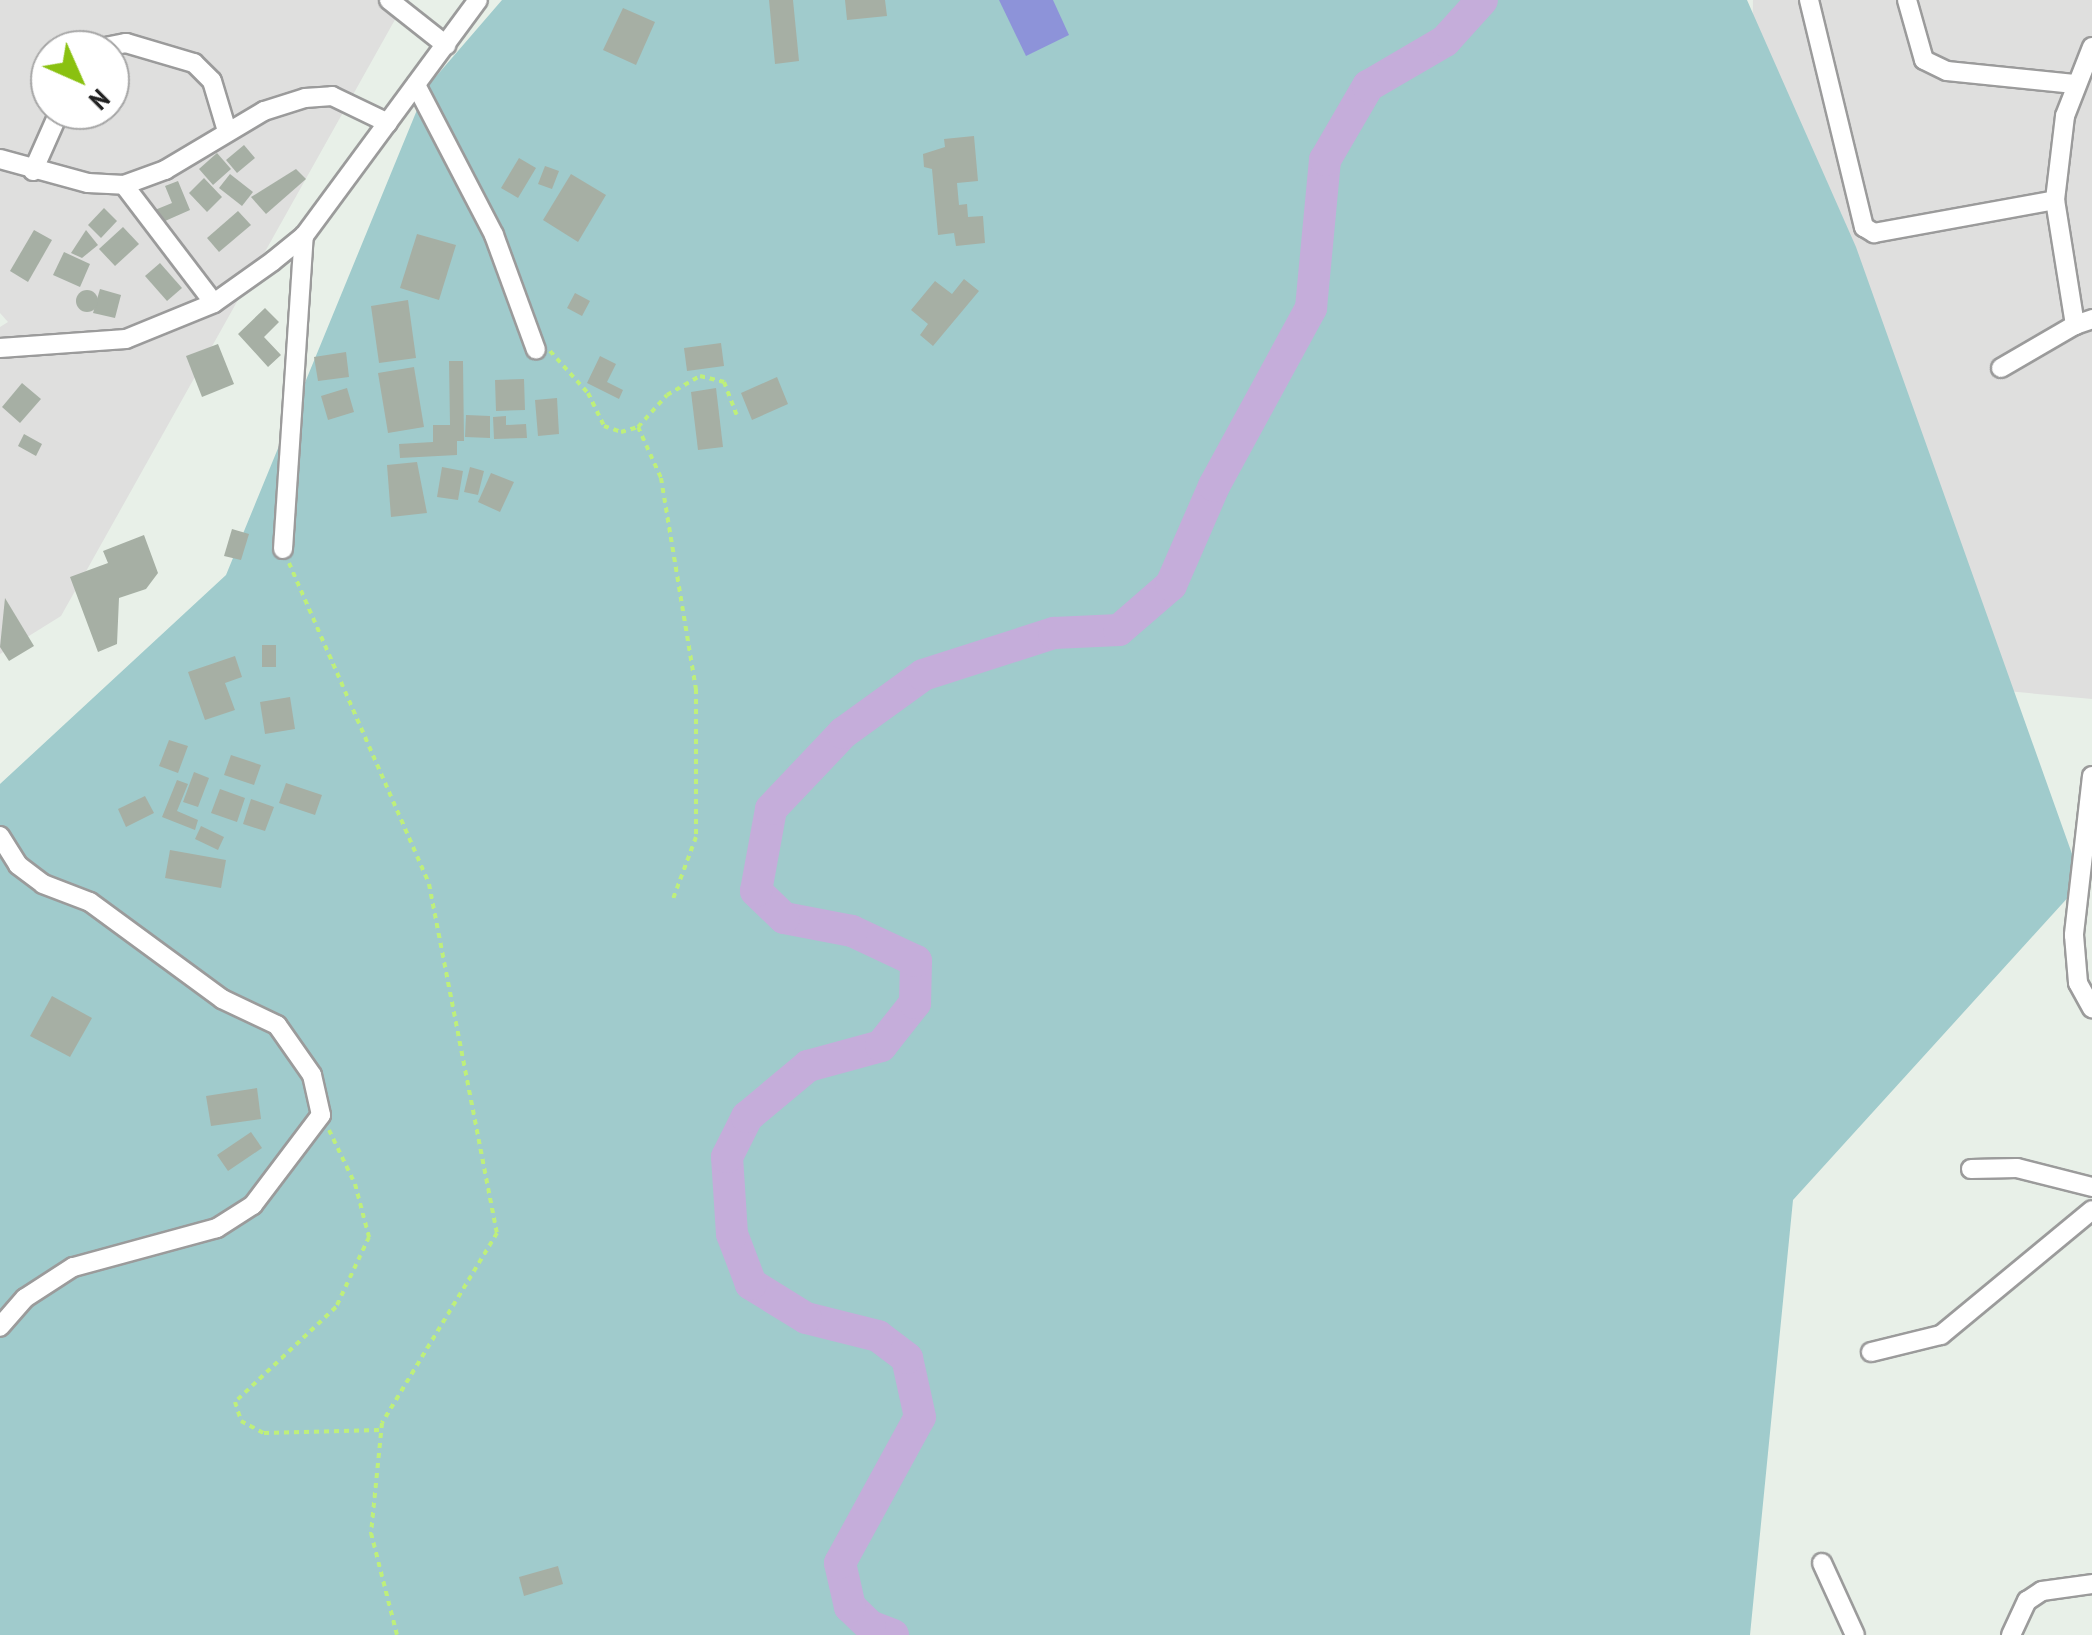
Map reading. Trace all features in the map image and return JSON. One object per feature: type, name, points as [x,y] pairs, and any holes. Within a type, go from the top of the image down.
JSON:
[{"type":"street","points":[[388,0],[446,45]]},
{"type":"street","points":[[0,348],[126,339],[214,303],[304,236],[478,0]]},
{"type":"street","points":[[1810,0],[1864,227],[1874,233],[2055,200]]},
{"type":"street","points":[[1907,0],[1924,60],[1947,72],[2074,84]]},
{"type":"street","points":[[130,44],[194,63],[212,81],[227,130]]},
{"type":"street","points":[[2001,368],[2083,322],[2055,200],[2074,84],[2092,46]]},
{"type":"street","points":[[416,85],[494,236],[536,350]]},
{"type":"street","points":[[0,158],[33,170],[124,185],[165,170],[264,111],[332,96],[388,123]]},
{"type":"street","points":[[33,170],[51,130]]},
{"type":"street","points":[[124,185],[214,303]]},
{"type":"street","points":[[283,549],[304,236]]},
{"type":"street","points":[[2092,776],[2074,934],[2078,982],[2092,1008]]},
{"type":"street","points":[[0,836],[18,866],[43,884],[90,902],[222,999],[277,1025],[312,1075],[321,1115],[253,1205],[217,1228],[73,1268],[25,1298],[0,1327]]},
{"type":"street","points":[[1971,1169],[2016,1168],[2092,1187]]},
{"type":"street","points":[[1871,1352],[1940,1334],[2092,1210]]},
{"type":"street","points":[[1822,1563],[1855,1635]]},
{"type":"street","points":[[2011,1635],[2027,1601],[2042,1592],[2092,1584]]},
{"type":"path","points":[[536,350],[564,362],[604,426],[621,432],[638,427],[667,395],[700,376],[724,382],[737,416]]},
{"type":"path","points":[[638,427],[661,478],[696,689],[696,837],[673,899]]},
{"type":"path","points":[[283,549],[429,884],[496,1232],[381,1430],[371,1534],[398,1635]]},
{"type":"path","points":[[321,1115],[355,1184],[369,1237],[336,1307],[236,1402],[242,1421],[264,1434],[381,1430]]},
{"type":"shaded area","points":[[0,0],[406,0],[61,616],[0,654],[0,327],[8,322],[0,313]]},
{"type":"shaded area","points":[[502,0],[1747,0],[1856,247],[2082,882],[1793,1200],[1750,1635],[0,1635],[0,784],[226,575],[426,88]]},
{"type":"shaded area","points":[[999,0],[1053,0],[1069,35],[1026,56]]},
{"type":"shaded area","points":[[1753,0],[2092,0],[2092,699],[1920,683],[1752,60]]},
{"type":"building","points":[[769,0],[793,0],[799,61],[775,64]]},
{"type":"building","points":[[845,0],[885,0],[887,16],[847,20]]},
{"type":"building","points":[[623,8],[655,22],[636,65],[603,50]]},
{"type":"building","points":[[974,136],[978,181],[957,183],[959,205],[967,204],[968,217],[983,216],[985,243],[956,246],[954,233],[938,235],[932,169],[924,167],[923,154],[945,147],[944,139]]},
{"type":"building","points":[[244,145],[255,158],[237,173],[226,160]]},
{"type":"building","points":[[217,153],[231,169],[213,185],[199,169]]},
{"type":"building","points":[[519,158],[536,168],[518,198],[501,188]]},
{"type":"building","points":[[545,166],[559,171],[552,189],[538,184]]},
{"type":"building","points":[[296,169],[306,179],[266,214],[251,197]]},
{"type":"building","points":[[230,174],[253,192],[242,206],[219,188]]},
{"type":"building","points":[[571,174],[606,195],[578,242],[543,220]]},
{"type":"building","points":[[204,178],[222,197],[207,212],[189,193]]},
{"type":"building","points":[[178,181],[190,210],[156,225],[150,212],[172,203],[165,186]]},
{"type":"building","points":[[104,208],[117,221],[101,238],[88,225]]},
{"type":"building","points":[[238,211],[251,225],[219,252],[207,238]]},
{"type":"building","points":[[123,227],[139,244],[115,266],[99,249]]},
{"type":"building","points":[[34,230],[52,240],[28,282],[10,271]]},
{"type":"building","points":[[86,230],[98,245],[82,258],[71,253]]},
{"type":"building","points":[[417,234],[456,245],[439,300],[400,288]]},
{"type":"building","points":[[64,252],[90,264],[80,287],[53,275]]},
{"type":"building","points":[[160,263],[182,288],[167,301],[145,276]]},
{"type":"building","points":[[964,279],[979,291],[933,346],[920,335],[928,324],[911,310],[935,281],[952,294]]},
{"type":"building","points":[[100,289],[121,295],[115,318],[93,313]]},
{"type":"building","points":[[87,290],[95,293],[95,309],[87,312],[79,309],[76,301],[79,293]]},
{"type":"building","points":[[575,293],[590,301],[582,316],[567,308]]},
{"type":"building","points":[[408,300],[416,358],[379,363],[371,306]]},
{"type":"building","points":[[265,308],[279,322],[264,337],[281,355],[268,367],[238,334]]},
{"type":"building","points":[[721,343],[724,366],[687,371],[684,348]]},
{"type":"building","points":[[218,344],[234,384],[202,397],[186,356]]},
{"type":"building","points":[[346,352],[349,377],[318,381],[314,357]]},
{"type":"building","points":[[600,356],[616,364],[607,382],[623,390],[619,399],[587,383]]},
{"type":"building","points":[[449,361],[463,361],[464,441],[457,441],[457,455],[400,458],[399,444],[433,442],[433,425],[450,425]]},
{"type":"building","points":[[414,367],[424,427],[388,433],[378,373]]},
{"type":"building","points":[[777,377],[788,404],[752,420],[741,393]]},
{"type":"building","points":[[524,379],[525,410],[496,411],[495,380]]},
{"type":"building","points":[[22,383],[41,399],[20,423],[2,407]]},
{"type":"building","points":[[347,388],[354,412],[328,420],[321,396]]},
{"type":"building","points":[[716,388],[723,447],[698,450],[691,392]]},
{"type":"building","points":[[557,398],[559,434],[538,436],[535,400]]},
{"type":"building","points":[[466,415],[490,416],[490,438],[465,437]]},
{"type":"building","points":[[506,416],[506,425],[526,424],[527,438],[494,439],[493,417]]},
{"type":"building","points":[[24,434],[42,444],[36,456],[18,446]]},
{"type":"building","points":[[417,462],[427,513],[391,517],[387,465]]},
{"type":"building","points":[[442,467],[463,471],[458,500],[437,497]]},
{"type":"building","points":[[470,467],[484,471],[478,495],[464,492]]},
{"type":"building","points":[[491,473],[514,482],[500,512],[478,502]]},
{"type":"building","points":[[232,529],[249,534],[241,560],[224,556]]},
{"type":"building","points":[[144,535],[158,573],[146,589],[119,598],[117,644],[98,652],[70,577],[108,563],[103,551]]},
{"type":"building","points":[[5,598],[34,646],[9,661],[0,647]]},
{"type":"building","points":[[262,645],[276,645],[276,667],[262,667]]},
{"type":"building","points":[[235,656],[242,677],[225,683],[235,710],[205,720],[188,672]]},
{"type":"building","points":[[290,697],[295,729],[265,734],[260,702]]},
{"type":"building","points":[[169,740],[188,746],[178,773],[159,766]]},
{"type":"building","points":[[231,755],[261,765],[254,785],[224,775]]},
{"type":"building","points":[[194,772],[209,778],[198,807],[183,802]]},
{"type":"building","points":[[177,780],[188,784],[177,811],[198,820],[195,830],[162,817]]},
{"type":"building","points":[[286,783],[322,795],[315,815],[279,803]]},
{"type":"building","points":[[220,789],[245,798],[237,822],[211,813]]},
{"type":"building","points":[[145,796],[154,813],[126,827],[118,809]]},
{"type":"building","points":[[251,799],[274,807],[265,831],[243,824]]},
{"type":"building","points":[[201,826],[224,837],[218,850],[195,839]]},
{"type":"building","points":[[170,850],[226,860],[221,888],[165,878]]},
{"type":"building","points":[[52,996],[92,1018],[70,1057],[30,1036]]},
{"type":"building","points":[[257,1088],[261,1119],[211,1126],[206,1096]]},
{"type":"building","points":[[251,1132],[262,1148],[228,1171],[217,1155]]},
{"type":"building","points":[[558,1566],[563,1584],[524,1596],[519,1577]]},
{"type":"waterway","points":[[893,1635],[870,1626],[850,1607],[840,1563],[920,1417],[907,1358],[878,1336],[806,1318],[751,1284],[732,1234],[727,1157],[747,1117],[808,1066],[881,1046],[915,1003],[916,961],[852,931],[784,918],[756,891],[771,809],[843,733],[923,675],[1054,633],[1119,630],[1171,585],[1214,486],[1311,308],[1325,160],[1368,86],[1445,41],[1482,0]]}]
